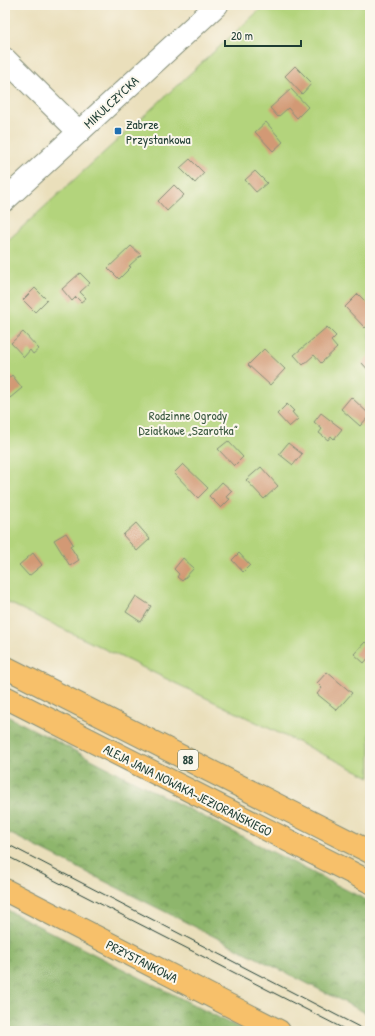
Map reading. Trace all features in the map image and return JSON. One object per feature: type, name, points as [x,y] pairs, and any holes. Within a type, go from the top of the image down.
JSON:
[{"type":"main road","name":"ALEJA JANA NOWAKA-JEZIORAŃSKIEGO","points":[[5,667],[370,852]]},
{"type":"main road","name":"ALEJA JANA NOWAKA-JEZIORAŃSKIEGO","points":[[5,697],[370,882]]},
{"type":"main road","name":"PRZYSTANKOWA","points":[[5,890],[279,1031]]},
{"type":"street","name":"MIKULCZYCKA","points":[[5,200],[217,5]]},
{"type":"street","points":[[5,59],[79,132]]},
{"type":"green space","name":"Rodzinne Ogrody Działkowe „Szarotka”","points":[[265,5],[370,5],[370,777],[5,601],[5,243]]},
{"type":"green space","points":[[5,715],[370,902],[370,1015],[5,831]]},
{"type":"green space","points":[[5,909],[245,1031],[5,1031]]},
{"type":"building","points":[[295,66],[312,83],[302,94],[285,76]]},
{"type":"building","points":[[291,89],[308,107],[297,118],[288,108],[278,117],[270,108]]},
{"type":"building","points":[[266,122],[283,142],[273,151],[255,132]]},
{"type":"building","points":[[190,159],[204,173],[195,183],[180,168]]},
{"type":"building","points":[[255,171],[267,183],[256,192],[245,180]]},
{"type":"building","points":[[174,185],[184,195],[167,211],[158,201]]},
{"type":"building","points":[[131,246],[141,255],[129,266],[131,267],[119,279],[108,268]]},
{"type":"building","points":[[80,273],[90,283],[80,292],[86,298],[81,302],[76,297],[72,301],[62,289]]},
{"type":"building","points":[[35,288],[47,300],[35,312],[23,300]]},
{"type":"building","points":[[358,294],[370,306],[370,323],[365,328],[345,307]]},
{"type":"building","points":[[327,327],[336,336],[331,341],[337,348],[321,363],[314,355],[303,365],[294,355]]},
{"type":"building","points":[[23,332],[39,349],[33,354],[30,350],[24,357],[11,343]]},
{"type":"building","points":[[264,349],[285,369],[270,385],[248,365]]},
{"type":"building","points":[[370,355],[370,372],[362,363]]},
{"type":"building","points":[[12,375],[22,388],[10,398],[5,391],[5,381]]},
{"type":"building","points":[[351,397],[370,415],[360,426],[341,409]]},
{"type":"building","points":[[287,404],[294,411],[292,412],[298,419],[289,427],[277,414]]},
{"type":"building","points":[[321,413],[342,429],[334,439],[331,436],[328,440],[319,433],[322,429],[314,422]]},
{"type":"building","points":[[228,441],[243,457],[234,466],[218,449]]},
{"type":"building","points":[[288,443],[302,454],[293,465],[279,454]]},
{"type":"building","points":[[183,464],[208,488],[198,498],[174,473]]},
{"type":"building","points":[[261,467],[278,486],[264,499],[246,480]]},
{"type":"building","points":[[222,482],[232,491],[226,497],[230,499],[221,508],[209,496]]},
{"type":"building","points":[[136,523],[150,539],[137,551],[123,535]]},
{"type":"building","points":[[66,533],[73,544],[70,546],[79,560],[70,566],[54,540]]},
{"type":"building","points":[[33,553],[42,565],[29,576],[19,565]]},
{"type":"building","points":[[239,553],[250,565],[243,572],[232,560]]},
{"type":"building","points":[[183,558],[194,568],[182,581],[177,577],[179,574],[174,569]]},
{"type":"building","points":[[136,596],[151,606],[141,622],[126,612]]},
{"type":"building","points":[[365,642],[370,646],[370,656],[364,663],[354,654]]},
{"type":"building","points":[[327,672],[352,693],[337,710],[317,694],[322,688],[317,683]]},
{"type":"tram line","points":[[5,843],[367,1031]]},
{"type":"tram line","points":[[5,855],[348,1031]]},
{"type":"place","name":"Zabrze Przystankowa","points":[[118,131]]}]
